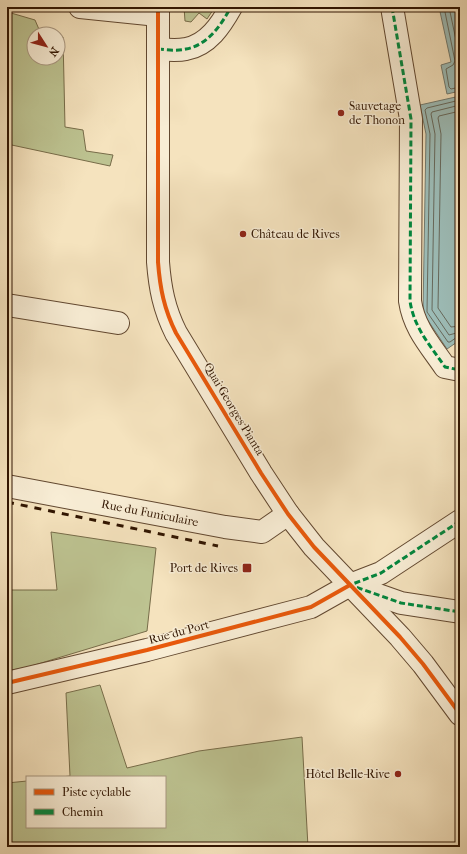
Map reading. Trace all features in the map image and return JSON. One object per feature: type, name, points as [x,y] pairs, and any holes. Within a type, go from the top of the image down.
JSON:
[{"type":"street","points":[[80,7],[158,11]]},
{"type":"street","points":[[158,49],[184,50],[202,44],[216,30],[231,7]]},
{"type":"street","points":[[392,7],[411,119],[410,301],[412,315],[418,327],[445,367],[460,370]]},
{"type":"street","name":"Quai Georges Pianta","points":[[158,11],[158,262],[163,302],[176,333],[261,473],[288,514],[314,547],[400,637],[423,664],[460,714]]},
{"type":"street","points":[[7,305],[118,323]]},
{"type":"street","name":"Rue du Funiculaire","points":[[7,486],[225,527],[262,532],[288,514]]},
{"type":"street","name":"Rue du Port","points":[[7,683],[147,650],[312,607],[350,585],[381,573],[460,521]]},
{"type":"street","points":[[350,585],[401,603],[460,612]]},
{"type":"green space","points":[[184,7],[215,7],[207,19],[199,13],[191,22],[185,21]]},
{"type":"green space","points":[[11,13],[35,20],[38,26],[26,26],[26,66],[64,66],[65,127],[83,130],[86,151],[113,155],[110,166],[7,144],[7,69],[9,69]]},
{"type":"green space","points":[[51,532],[156,548],[147,631],[28,667],[7,671],[7,590],[57,590]]},
{"type":"green space","points":[[100,685],[127,768],[199,751],[302,737],[308,847],[7,847],[7,783],[26,781],[26,828],[166,828],[166,776],[70,776],[66,693]]},
{"type":"water","points":[[439,7],[460,7],[460,91],[447,94],[441,65],[451,62]]},
{"type":"water","points":[[460,96],[460,340],[447,349],[423,313],[426,134],[420,105]]},
{"type":"railway","points":[[7,502],[218,546]]},
{"type":"marked path","points":[[158,49],[183,50],[201,43],[213,33],[223,21],[231,7]]},
{"type":"marked path","points":[[392,7],[411,119],[410,301],[415,320],[428,344],[445,367],[460,370]]},
{"type":"marked path","points":[[460,521],[381,573],[350,585],[401,603],[460,612]]},
{"type":"cycle path","points":[[158,7],[158,262],[163,298],[168,315],[176,333],[261,473],[288,514],[314,547],[400,637],[423,664],[460,714]]},
{"type":"cycle path","points":[[7,683],[147,650],[311,607],[350,585]]},
{"type":"place","name":"Sauvetage de Thonon","points":[[341,113]]},
{"type":"place","name":"Château de Rives","points":[[243,234]]},
{"type":"place","name":"Port de Rives","points":[[247,568]]},
{"type":"place","name":"Hôtel Belle-Rive","points":[[398,774]]}]
